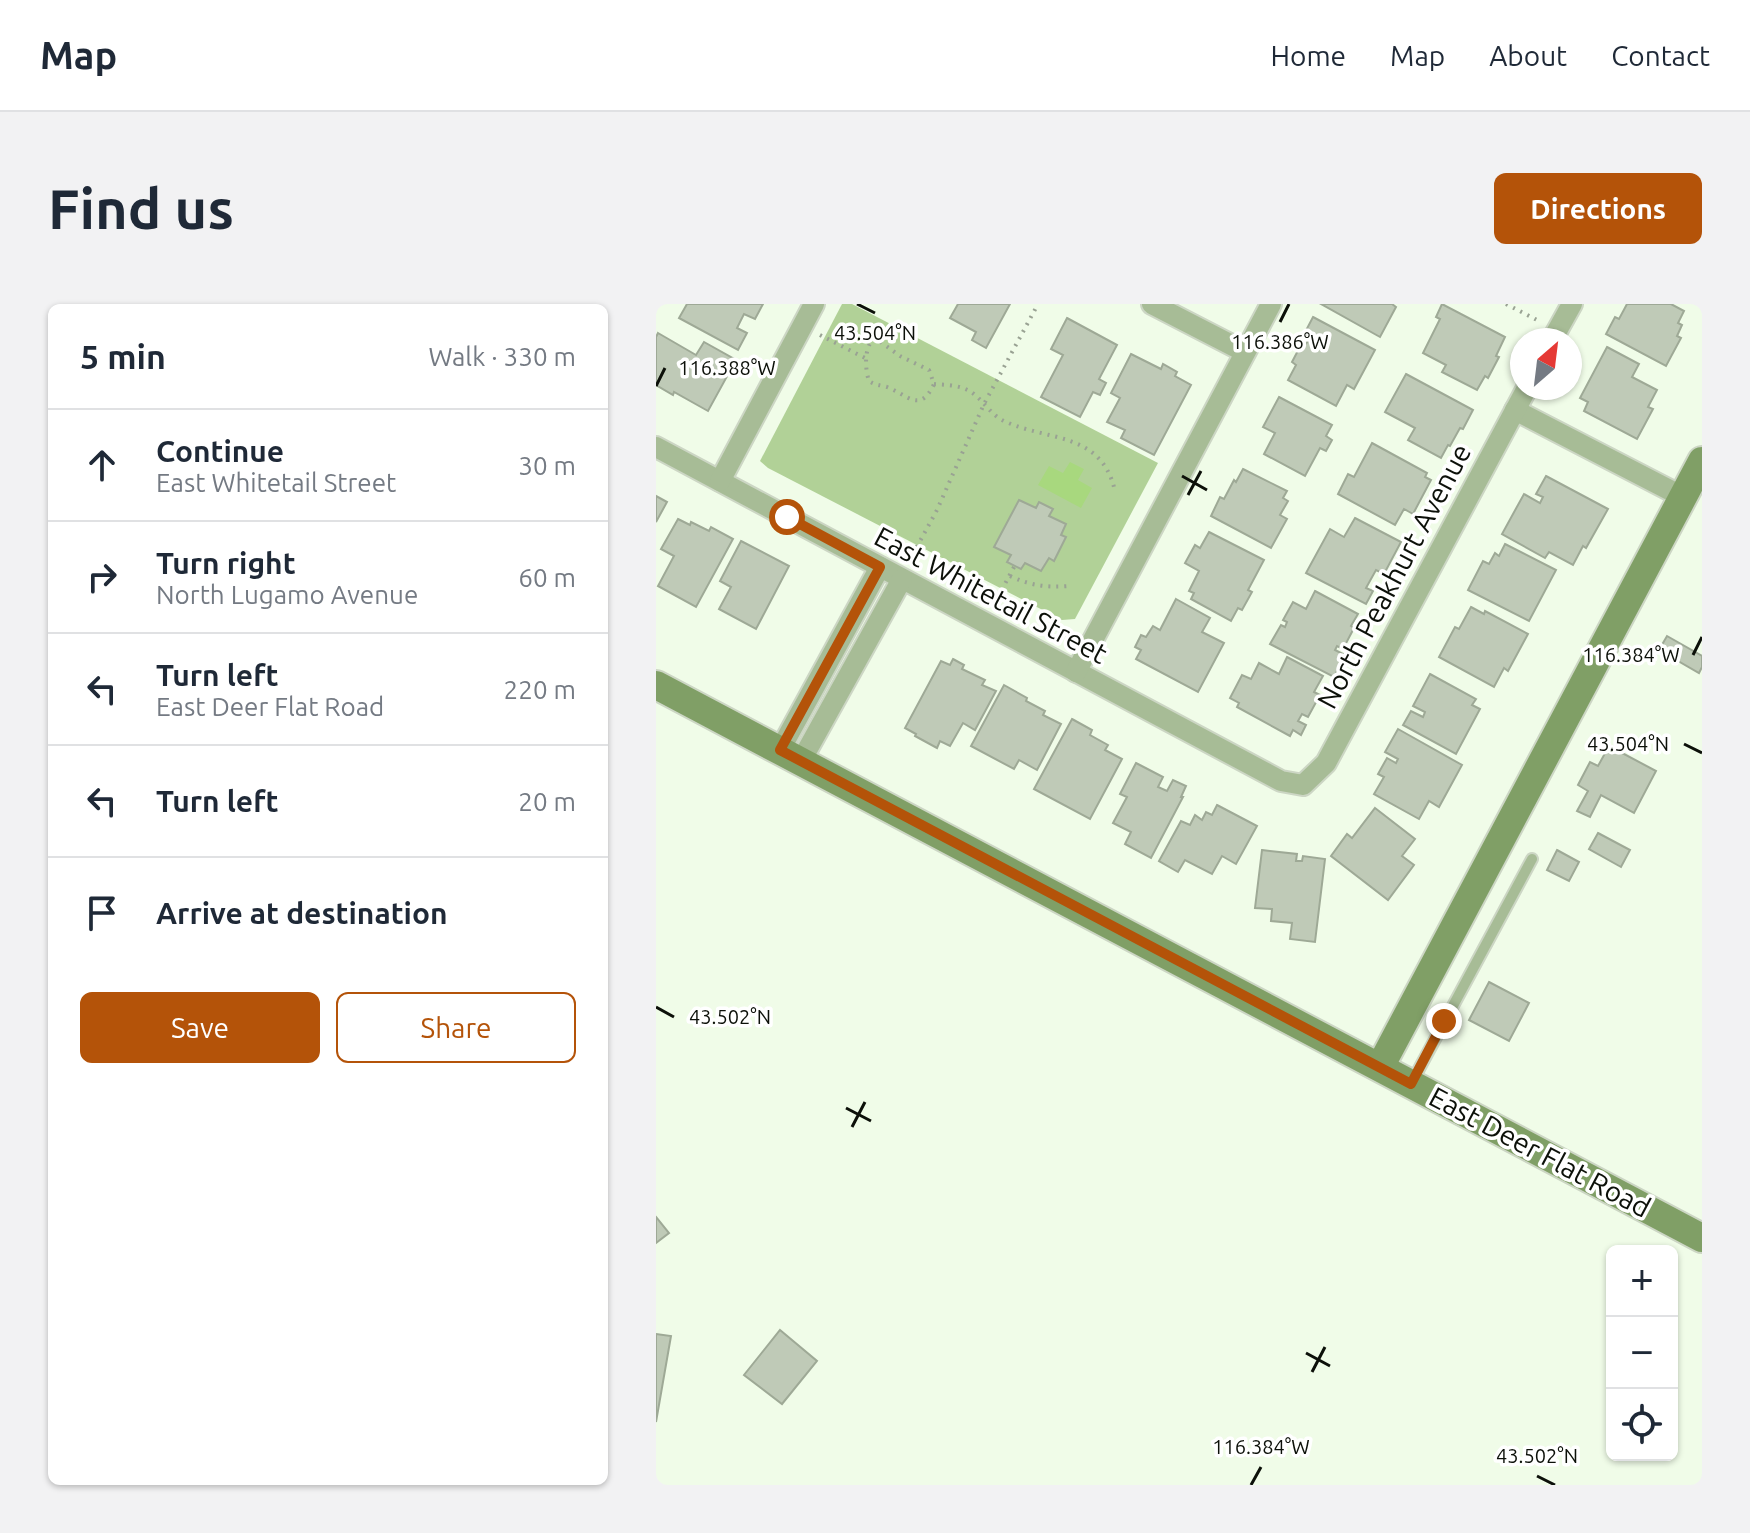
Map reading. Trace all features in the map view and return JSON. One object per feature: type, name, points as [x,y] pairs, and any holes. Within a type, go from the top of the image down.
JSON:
[{"type":"street","points":[[720,481],[814,304]]},
{"type":"street","points":[[1152,304],[1245,352]]},
{"type":"street","points":[[1076,672],[1271,304]]},
{"type":"street","points":[[1559,328],[1572,304]]},
{"type":"street","name":"North Peakhurt Avenue","points":[[1303,785],[1326,763],[1520,400]]},
{"type":"street","points":[[1515,410],[1683,497]]},
{"type":"street","name":"East Whitetail Street","points":[[656,447],[880,567],[905,571],[1076,672],[1281,781],[1303,785]]},
{"type":"street","points":[[1380,1067],[1702,461]]},
{"type":"street","points":[[791,756],[880,567]]},
{"type":"street","points":[[791,756],[905,571]]},
{"type":"street","name":"East Deer Flat Road","points":[[656,685],[1702,1238]]},
{"type":"lane","points":[[1411,1084],[1532,859]]},
{"type":"path","points":[[905,571],[937,510],[984,404],[1038,304]]},
{"type":"path","points":[[1506,304],[1541,322]]},
{"type":"path","points":[[820,335],[867,359]]},
{"type":"path","points":[[873,339],[878,340],[900,356],[929,370],[934,384],[927,396],[916,401],[909,400],[872,384],[867,359],[869,343],[873,339]]},
{"type":"path","points":[[934,384],[967,390],[998,418],[1074,442],[1088,450],[1108,469],[1115,491]]},
{"type":"path","points":[[998,597],[1014,567]]},
{"type":"path","points":[[1010,576],[1046,588],[1068,586]]},
{"type":"shaded area","points":[[842,304],[852,304],[1158,463],[1075,619],[1062,620],[768,468],[760,461]]},
{"type":"shaded area","points":[[1070,462],[1084,469],[1078,480],[1092,488],[1081,508],[1038,485],[1049,466],[1063,473]]},
{"type":"building","points":[[687,304],[763,304],[755,319],[744,314],[737,328],[747,333],[738,350],[679,318]]},
{"type":"building","points":[[958,304],[1010,304],[986,348],[972,340],[976,332],[950,318]]},
{"type":"building","points":[[1321,304],[1392,304],[1396,307],[1380,337]]},
{"type":"building","points":[[1442,304],[1505,337],[1488,378],[1485,376],[1477,390],[1442,372],[1446,365],[1423,353],[1440,319],[1436,317]]},
{"type":"building","points":[[1627,304],[1671,304],[1684,311],[1678,323],[1682,325],[1677,336],[1681,338],[1666,366],[1606,334]]},
{"type":"building","points":[[1313,317],[1375,350],[1354,389],[1347,385],[1336,406],[1288,380],[1296,365],[1292,362],[1302,343],[1305,345],[1308,341],[1302,338]]},
{"type":"building","points":[[1067,318],[1117,345],[1099,379],[1106,383],[1100,395],[1093,392],[1080,417],[1041,397],[1063,355],[1051,349]]},
{"type":"building","points":[[658,333],[696,355],[704,342],[736,360],[708,411],[656,385]]},
{"type":"building","points":[[1607,347],[1639,364],[1632,377],[1657,390],[1648,407],[1653,409],[1637,439],[1584,411],[1588,402],[1582,399]]},
{"type":"building","points":[[1131,354],[1161,369],[1163,364],[1191,385],[1154,455],[1121,438],[1125,430],[1107,422],[1120,398],[1111,393]]},
{"type":"building","points":[[1406,374],[1473,410],[1441,458],[1408,440],[1415,428],[1385,412]]},
{"type":"building","points":[[1279,397],[1332,425],[1326,436],[1332,440],[1326,451],[1320,448],[1305,476],[1264,454],[1275,433],[1263,427]]},
{"type":"building","points":[[1372,443],[1427,473],[1425,477],[1431,480],[1413,514],[1404,509],[1395,525],[1338,494],[1348,474],[1354,477]]},
{"type":"building","points":[[1243,469],[1287,491],[1283,498],[1288,501],[1280,515],[1287,519],[1271,548],[1211,516],[1220,497],[1224,499]]},
{"type":"building","points":[[1546,476],[1608,509],[1573,565],[1549,552],[1545,558],[1502,534],[1524,494],[1540,503],[1543,497],[1536,494]]},
{"type":"building","points":[[656,496],[667,502],[656,522]]},
{"type":"building","points":[[1019,500],[1036,508],[1039,502],[1053,509],[1049,516],[1066,524],[1061,535],[1066,537],[1054,561],[1049,558],[1041,571],[1025,563],[1021,569],[1007,562],[1011,555],[994,547]]},
{"type":"building","points":[[1355,518],[1401,542],[1384,574],[1376,570],[1366,588],[1373,591],[1366,604],[1306,573],[1330,529],[1344,537]]},
{"type":"building","points":[[678,519],[709,531],[711,527],[733,539],[696,607],[658,586],[674,556],[661,549]]},
{"type":"building","points":[[1209,532],[1264,560],[1248,590],[1252,592],[1242,610],[1238,608],[1231,621],[1191,599],[1194,593],[1189,591],[1199,571],[1185,563],[1195,545],[1200,548]]},
{"type":"building","points":[[741,541],[789,566],[756,629],[719,609],[731,587],[720,581]]},
{"type":"building","points":[[1505,544],[1556,570],[1529,621],[1468,590],[1483,561],[1489,564],[1495,553],[1499,556]]},
{"type":"building","points":[[1315,591],[1358,614],[1343,649],[1337,646],[1335,650],[1345,655],[1334,677],[1270,644],[1281,625],[1285,627],[1287,622],[1283,620],[1293,602],[1306,609]]},
{"type":"building","points":[[1176,599],[1210,618],[1202,632],[1224,643],[1198,692],[1136,659],[1141,650],[1135,647],[1141,635],[1146,637],[1153,626],[1160,630]]},
{"type":"building","points":[[1471,607],[1528,634],[1508,671],[1504,668],[1494,687],[1439,657],[1455,627],[1459,629]]},
{"type":"building","points":[[1667,636],[1702,656],[1699,673],[1659,650]]},
{"type":"building","points":[[1287,657],[1323,676],[1314,692],[1320,695],[1308,717],[1302,714],[1298,721],[1306,725],[1301,735],[1293,730],[1290,736],[1237,707],[1239,703],[1230,698],[1242,675],[1251,679],[1259,663],[1279,674]]},
{"type":"building","points":[[953,659],[964,665],[962,669],[985,680],[982,685],[996,691],[975,730],[963,723],[950,746],[940,741],[937,748],[905,728],[941,661],[950,665]]},
{"type":"building","points":[[1430,674],[1476,699],[1472,705],[1480,709],[1456,754],[1403,725],[1411,711],[1423,717],[1425,712],[1413,706]]},
{"type":"building","points":[[1004,685],[1045,711],[1043,715],[1061,724],[1037,770],[1019,760],[1014,769],[971,746]]},
{"type":"building","points":[[1072,719],[1092,730],[1090,735],[1108,745],[1105,750],[1122,759],[1090,819],[1034,789]]},
{"type":"building","points":[[1398,729],[1462,765],[1439,807],[1429,801],[1419,819],[1374,794],[1384,777],[1378,774],[1387,758],[1396,763],[1398,759],[1385,752]]},
{"type":"building","points":[[1609,746],[1656,771],[1634,813],[1601,795],[1590,817],[1577,811],[1588,791],[1578,785],[1590,762],[1598,766]]},
{"type":"building","points":[[1136,763],[1163,777],[1158,787],[1167,791],[1173,780],[1186,786],[1151,858],[1125,844],[1131,832],[1113,823],[1127,797],[1120,794]]},
{"type":"building","points":[[1217,805],[1257,826],[1236,864],[1222,856],[1212,874],[1185,860],[1178,872],[1159,861],[1181,821],[1190,825],[1195,815],[1202,820],[1206,812],[1212,815]]},
{"type":"building","points":[[1375,808],[1415,839],[1402,856],[1414,865],[1388,900],[1331,856],[1347,834],[1352,838]]},
{"type":"building","points":[[1598,833],[1630,850],[1621,867],[1589,849]]},
{"type":"building","points":[[1262,850],[1297,854],[1296,861],[1302,861],[1303,856],[1325,859],[1315,942],[1290,939],[1292,923],[1271,921],[1272,909],[1255,908]]},
{"type":"building","points":[[1557,850],[1579,862],[1569,881],[1547,870]]},
{"type":"building","points":[[1489,982],[1529,1003],[1509,1041],[1469,1020]]},
{"type":"building","points":[[656,1217],[669,1233],[656,1243]]},
{"type":"building","points":[[780,1330],[817,1361],[782,1404],[744,1375]]},
{"type":"building","points":[[656,1334],[671,1336],[656,1422]]},
{"type":"route","points":[[787,517],[880,567],[780,750],[1411,1084],[1444,1021]]}]
